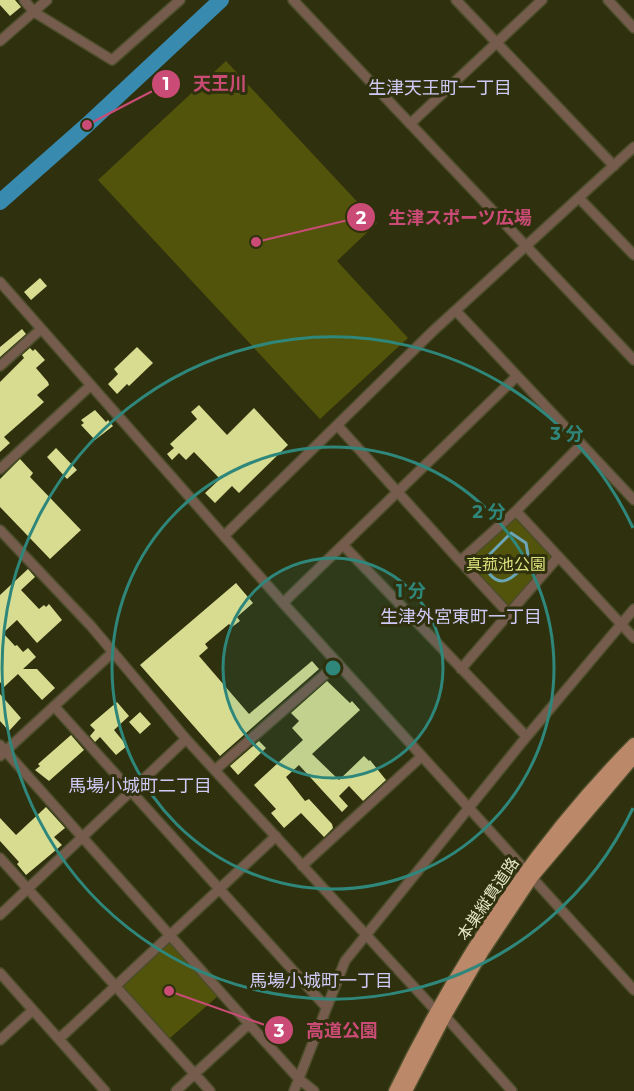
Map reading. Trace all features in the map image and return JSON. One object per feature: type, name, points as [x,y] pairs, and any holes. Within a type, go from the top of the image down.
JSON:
[{"type":"main road","name":"本巣縦貫道路","points":[[406,1091],[441,1014],[482,934],[594,788],[634,744]]},
{"type":"main road","name":"本巣縦貫道路","points":[[529,873],[634,757]]},
{"type":"main road","name":"本巣縦貫道路","points":[[395,1091],[441,1014]]},
{"type":"street","points":[[24,0],[34,12],[112,60],[180,0]]},
{"type":"street","points":[[0,41],[47,0]]},
{"type":"street","points":[[293,0],[634,360]]},
{"type":"street","points":[[456,0],[614,166]]},
{"type":"street","points":[[410,124],[542,0]]},
{"type":"street","points":[[608,0],[634,28]]},
{"type":"street","points":[[224,536],[456,311],[634,147]]},
{"type":"street","points":[[579,198],[634,255]]},
{"type":"street","points":[[0,282],[283,603],[634,990]]},
{"type":"street","points":[[456,311],[634,500]]},
{"type":"street","points":[[0,366],[40,330]]},
{"type":"street","points":[[283,603],[517,376]]},
{"type":"street","points":[[0,469],[90,386]]},
{"type":"street","points":[[338,426],[509,614]]},
{"type":"street","points":[[460,561],[516,511],[581,445]]},
{"type":"street","points":[[516,511],[634,638]]},
{"type":"street","points":[[0,530],[91,626],[186,739],[365,936],[512,1091]]},
{"type":"street","points":[[343,545],[526,736]]},
{"type":"street","points":[[461,669],[558,557]]},
{"type":"street","points":[[294,1091],[345,961],[526,736],[634,609]]},
{"type":"street","points":[[113,652],[2,750],[299,1079],[314,1091]]},
{"type":"street","points":[[215,770],[338,663]]},
{"type":"street","points":[[54,706],[326,1007]]},
{"type":"street","points":[[0,915],[186,739]]},
{"type":"street","points":[[302,866],[422,756]]},
{"type":"street","points":[[59,1039],[276,836]]},
{"type":"street","points":[[0,858],[210,1091]]},
{"type":"street","points":[[0,973],[105,1091]]},
{"type":"street","points":[[0,1040],[33,1010]]},
{"type":"street","points":[[176,1091],[249,1024]]},
{"type":"green space","points":[[226,61],[377,223],[337,261],[408,338],[320,419],[98,180]]},
{"type":"green space","name":"真菰池公園","points":[[512,515],[552,558],[506,609],[464,563]]},
{"type":"green space","points":[[169,942],[218,996],[170,1038],[121,985]]},
{"type":"building","points":[[0,0],[15,0],[21,7],[10,16],[0,5]]},
{"type":"building","points":[[40,278],[47,286],[31,300],[24,292]]},
{"type":"building","points":[[22,329],[26,334],[0,357],[0,347]]},
{"type":"building","points":[[137,347],[153,363],[117,394],[108,384],[118,374],[114,369]]},
{"type":"building","points":[[30,348],[33,351],[35,349],[45,360],[36,368],[49,385],[37,395],[44,402],[4,437],[10,443],[0,452],[0,382],[24,358],[22,355]]},
{"type":"building","points":[[199,405],[227,435],[254,408],[288,445],[239,493],[232,486],[215,503],[205,493],[220,479],[194,452],[186,460],[179,453],[172,460],[167,454],[174,448],[170,444],[197,419],[191,412]]},
{"type":"building","points":[[95,410],[113,426],[95,440],[81,425],[84,423],[81,420]]},
{"type":"building","points":[[56,448],[77,470],[67,479],[47,457]]},
{"type":"building","points":[[20,459],[33,473],[30,477],[81,530],[50,559],[0,507],[0,479]]},
{"type":"building","points":[[28,569],[35,577],[21,590],[39,609],[49,604],[62,620],[37,643],[17,620],[3,633],[23,652],[28,648],[36,657],[23,669],[37,669],[55,688],[42,700],[18,674],[4,687],[0,682],[0,595]]},
{"type":"building","points":[[236,583],[253,603],[237,617],[240,621],[232,627],[229,624],[205,644],[208,648],[199,656],[249,714],[312,661],[319,669],[220,756],[140,665]]},
{"type":"building","points":[[327,681],[360,710],[312,754],[339,780],[364,756],[386,780],[363,801],[349,786],[339,796],[348,806],[342,812],[299,765],[286,777],[305,801],[309,799],[332,824],[333,828],[324,837],[301,813],[284,828],[271,813],[276,809],[254,785],[303,740],[292,728],[299,721],[291,713]]},
{"type":"building","points":[[0,694],[21,718],[9,731],[0,721]]},
{"type":"building","points":[[117,702],[129,716],[114,730],[127,746],[116,755],[100,737],[95,742],[90,736],[95,730],[90,725]]},
{"type":"building","points":[[140,712],[151,724],[140,734],[129,722]]},
{"type":"building","points":[[71,735],[84,750],[49,781],[35,770],[40,766],[38,764]]},
{"type":"building","points":[[259,741],[266,748],[238,775],[230,766]]},
{"type":"building","points":[[46,807],[65,828],[54,837],[62,845],[26,875],[17,864],[19,862],[0,841],[0,818],[16,835]]},
{"type":"waterway","points":[[0,202],[87,125],[221,0]]},
{"type":"waterway","points":[[511,533],[526,543],[529,561],[516,574],[505,581],[499,581],[488,572],[482,562],[511,533]]},
{"type":"place","name":"天王川","points":[[87,125]]},
{"type":"place","name":"生津スポーツ広場","points":[[256,242]]},
{"type":"place","name":"高道公園","points":[[169,991]]},
{"type":"district","name":"生津天王町一丁目","points":[[440,88]]},
{"type":"district","name":"生津外宮東町一丁目","points":[[461,617]]},
{"type":"district","name":"馬場小城町二丁目","points":[[140,786]]},
{"type":"district","name":"馬場小城町一丁目","points":[[321,981]]}]
